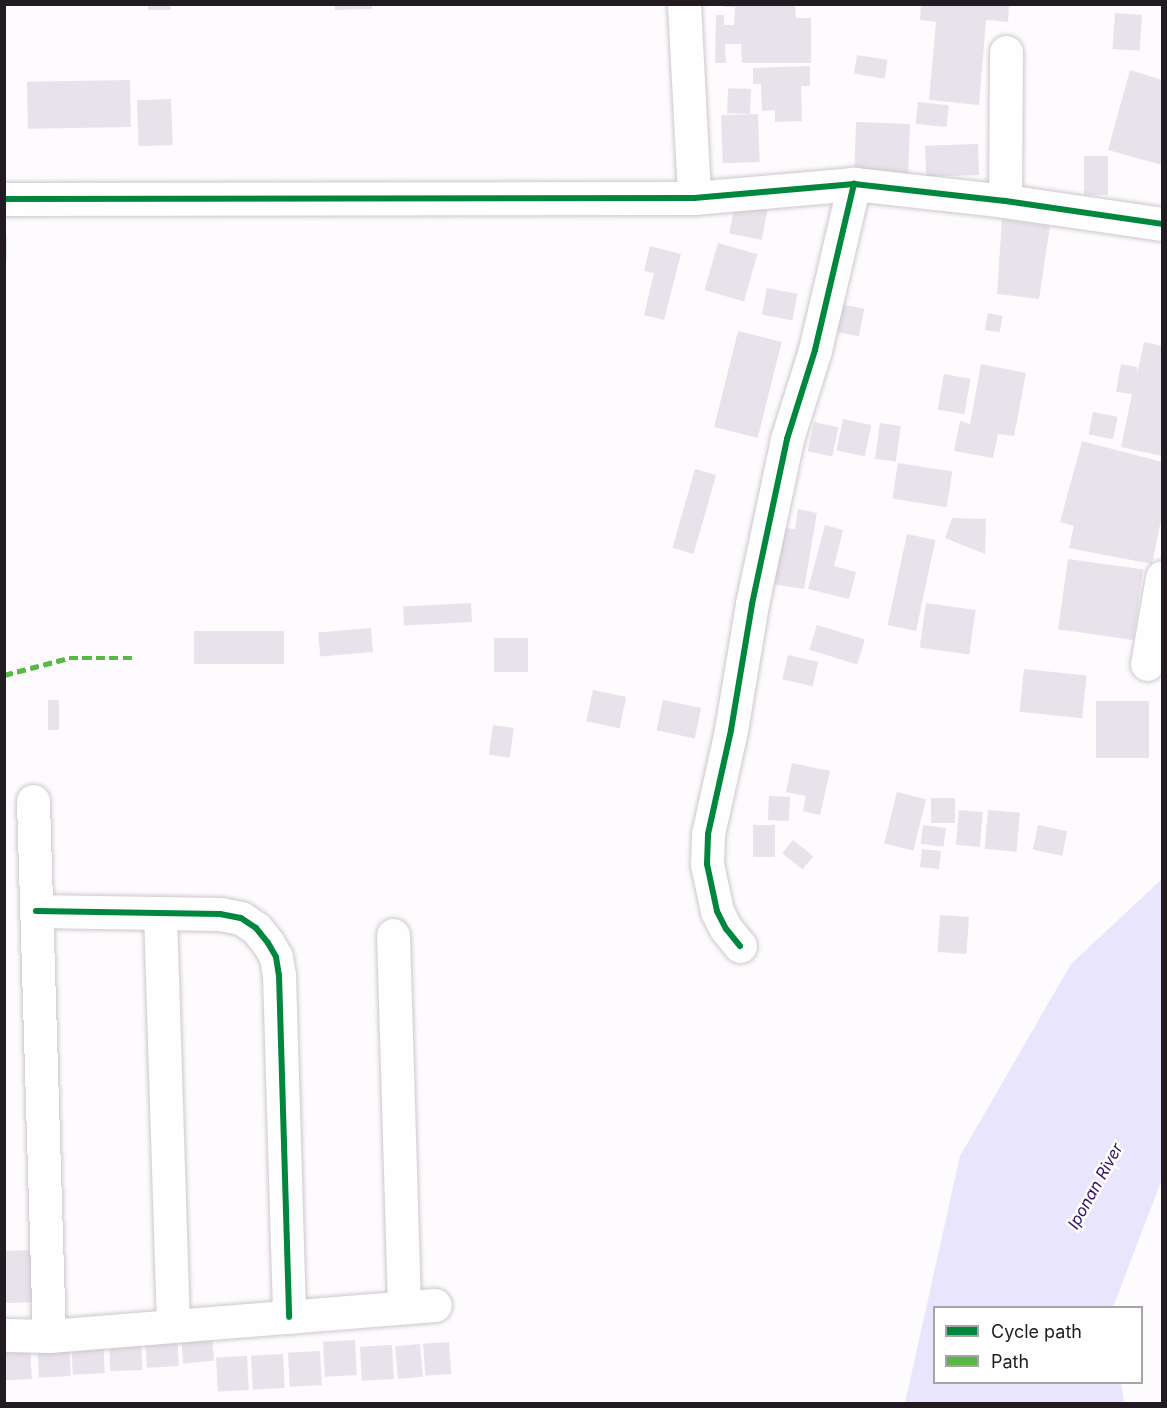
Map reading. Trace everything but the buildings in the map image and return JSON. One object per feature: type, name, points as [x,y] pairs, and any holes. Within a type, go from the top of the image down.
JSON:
[{"type":"street","points":[[684,4],[694,198]]},
{"type":"street","points":[[1005,201],[1006,52]]},
{"type":"street","points":[[740,945],[726,928],[717,911],[707,864],[708,834],[731,730],[752,604],[787,439],[815,350],[854,184]]},
{"type":"street","points":[[4,199],[694,198],[854,184],[1005,201],[1162,224]]},
{"type":"street","points":[[1147,664],[1162,577]]},
{"type":"street","points":[[33,801],[49,1336]]},
{"type":"street","points":[[36,911],[220,914],[241,918],[256,928],[276,957],[279,986],[290,1317]]},
{"type":"street","points":[[160,913],[173,1326]]},
{"type":"street","points":[[4,1335],[49,1336],[420,1306],[393,935]]},
{"type":"water","name":"Iponan River","points":[[1162,879],[1162,1179],[1113,1306],[933,1306],[933,1384],[1121,1384],[1124,1403],[905,1403],[960,1156],[1071,964]]},
{"type":"marked path","points":[[4,675],[69,658],[133,658]]},
{"type":"cycle path","points":[[4,199],[694,198],[854,184],[1005,201],[1162,224]]},
{"type":"cycle path","points":[[740,946],[726,929],[717,911],[707,864],[708,834],[731,730],[752,604],[787,439],[815,350],[854,184]]},
{"type":"cycle path","points":[[36,911],[220,914],[241,918],[256,928],[268,943],[276,957],[279,975],[289,1317]]}]
